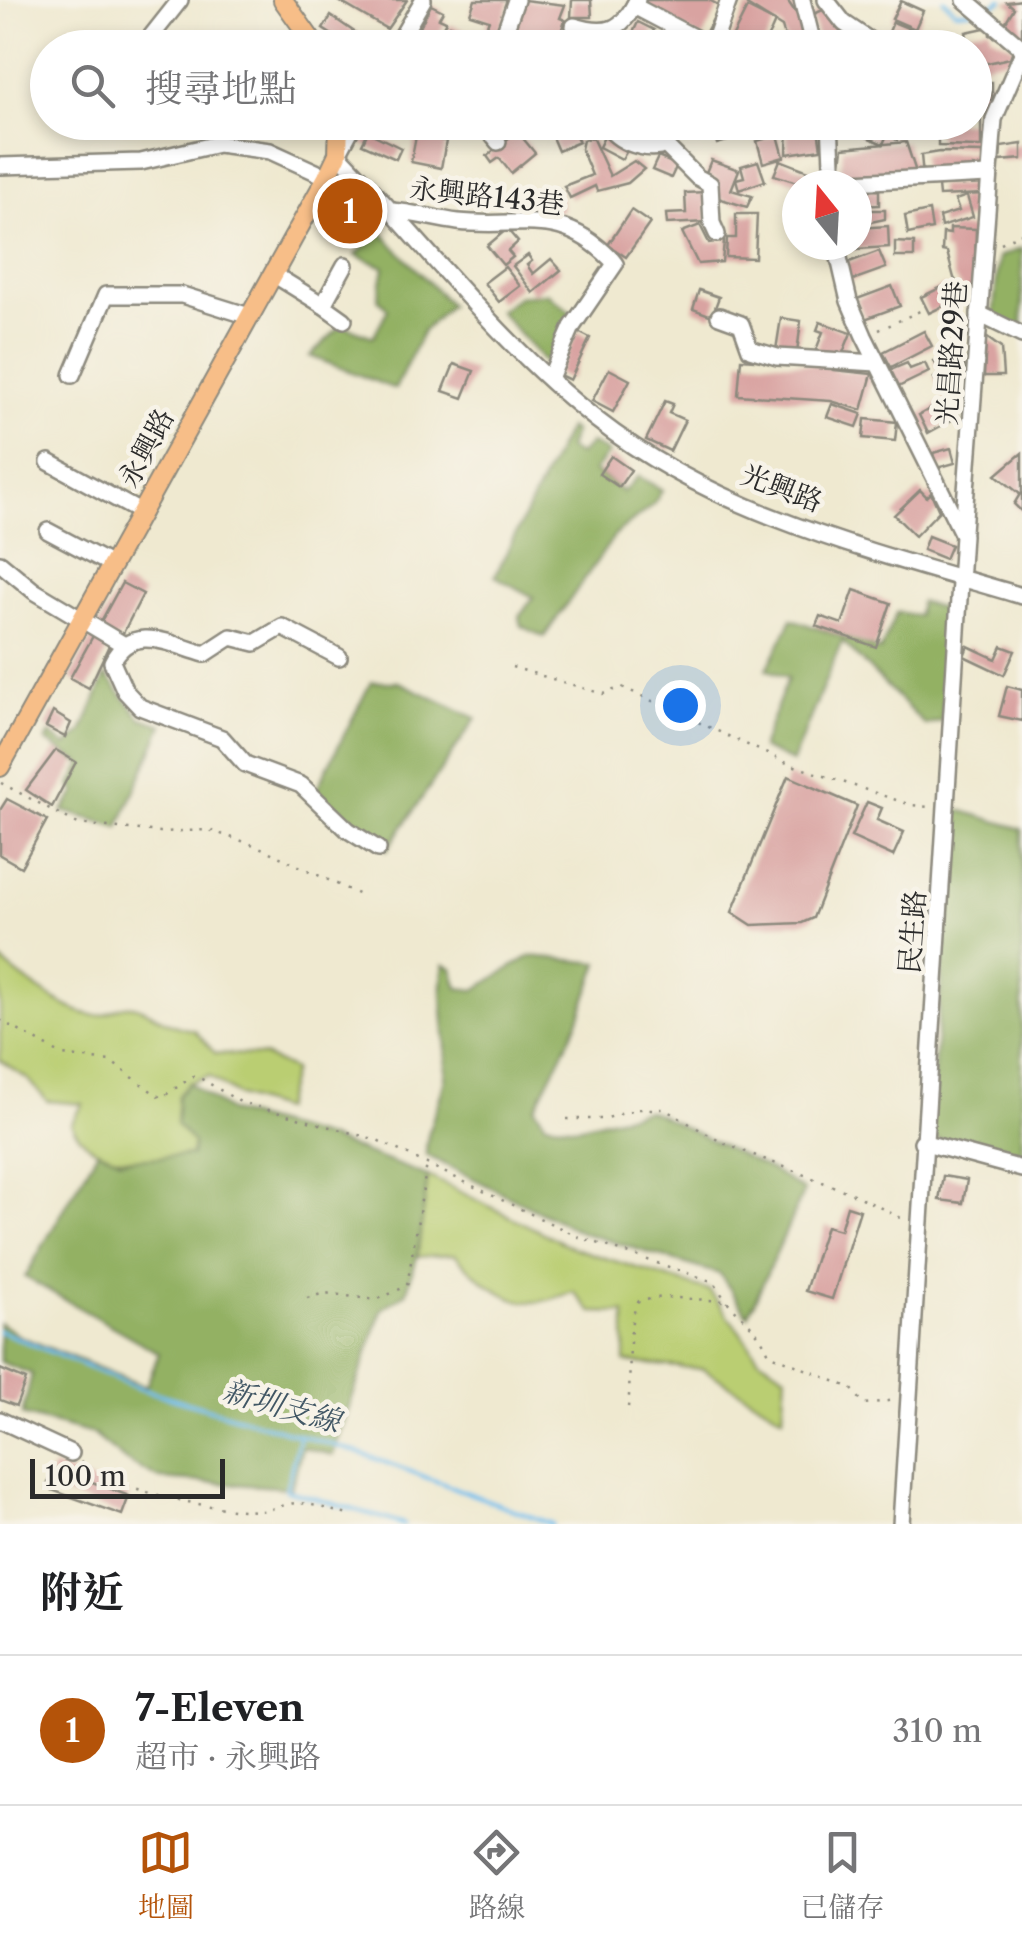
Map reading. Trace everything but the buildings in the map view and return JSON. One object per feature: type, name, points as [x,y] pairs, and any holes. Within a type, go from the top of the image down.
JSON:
[{"type":"main road","points":[[283,0],[304,30]]},
{"type":"main road","points":[[338,140],[338,154]]},
{"type":"main road","name":"永興路","points":[[0,767],[338,154]]},
{"type":"street","points":[[156,30],[180,0]]},
{"type":"street","points":[[405,30],[423,0]]},
{"type":"street","points":[[505,30],[516,0]]},
{"type":"street","points":[[719,30],[730,0]]},
{"type":"street","points":[[806,0],[811,30]]},
{"type":"street","points":[[826,0],[854,30]]},
{"type":"street","points":[[968,1],[993,22],[1021,57]]},
{"type":"street","points":[[614,30],[626,23],[636,3],[683,30]]},
{"type":"street","points":[[574,26],[598,30]]},
{"type":"street","name":"光昌路29巷","points":[[992,138],[994,119],[1021,57]]},
{"type":"street","name":"永興路","points":[[338,154],[345,140]]},
{"type":"street","points":[[627,140],[642,148],[665,140]]},
{"type":"street","points":[[831,140],[832,170]]},
{"type":"street","name":"光昌路29巷","points":[[963,535],[992,140]]},
{"type":"street","points":[[663,143],[697,177],[710,184],[712,223],[718,234]]},
{"type":"street","points":[[0,166],[92,160],[142,162],[218,144],[270,151],[327,177]]},
{"type":"street","points":[[338,154],[550,378]]},
{"type":"street","points":[[872,182],[988,176]]},
{"type":"street","name":"永興路143巷","points":[[389,211],[457,222],[513,220],[563,226],[581,232],[611,259],[615,264],[572,327],[550,378]]},
{"type":"street","name":"民生路","points":[[840,260],[849,300],[864,336],[963,535],[901,1524]]},
{"type":"street","points":[[324,305],[345,265]]},
{"type":"street","points":[[273,274],[344,320]]},
{"type":"street","points":[[72,375],[106,295],[182,295],[249,316]]},
{"type":"street","points":[[978,314],[1022,335]]},
{"type":"street","points":[[719,316],[741,324],[750,348],[777,357],[877,362]]},
{"type":"street","name":"光興路","points":[[550,378],[596,420],[638,450],[733,500],[1022,596]]},
{"type":"street","points":[[49,462],[142,513]]},
{"type":"street","points":[[48,531],[112,564]]},
{"type":"street","points":[[0,563],[81,620],[122,643]]},
{"type":"street","points":[[339,657],[282,627],[254,643],[231,637],[205,654],[134,638],[122,643],[112,662],[113,672],[140,708],[222,738],[246,764],[301,785],[348,830],[378,849]]},
{"type":"street","points":[[922,1142],[1022,1169]]},
{"type":"street","points":[[0,1420],[71,1453]]},
{"type":"path","points":[[984,243],[1003,242],[1022,233]]},
{"type":"path","points":[[864,336],[922,310]]},
{"type":"path","points":[[512,667],[603,694],[622,687],[789,764],[911,806],[946,808]]},
{"type":"path","points":[[0,782],[78,824],[160,832],[209,830],[256,846],[364,897]]},
{"type":"path","points":[[0,1020],[62,1055],[110,1061],[160,1098],[194,1075],[240,1102],[377,1140],[579,1238],[714,1282],[724,1301],[758,1329],[769,1354],[851,1388],[864,1404],[908,1399]]},
{"type":"path","points":[[567,1119],[604,1120],[636,1109],[664,1109],[723,1143],[853,1194],[918,1226]]},
{"type":"path","points":[[306,1298],[325,1293],[376,1300],[406,1286],[427,1163]]},
{"type":"path","points":[[628,1406],[633,1355],[631,1315],[639,1301],[663,1297],[724,1301]]},
{"type":"path","points":[[71,1453],[98,1475],[127,1486],[260,1511],[297,1503],[348,1514]]},
{"type":"green space","points":[[380,231],[450,305],[423,331],[395,389],[310,356],[342,325],[373,337],[388,309],[378,299],[384,267],[356,255]]},
{"type":"green space","points":[[1022,248],[1022,330],[993,318],[999,257]]},
{"type":"green space","points":[[547,293],[572,313],[548,366],[499,311],[519,296]]},
{"type":"green space","points":[[568,428],[574,432],[568,449],[579,455],[590,443],[608,453],[594,471],[623,492],[638,476],[662,490],[654,504],[615,535],[544,637],[521,626],[519,618],[533,597],[495,576]]},
{"type":"green space","points":[[920,602],[951,611],[942,721],[925,725],[842,641],[792,762],[761,748],[788,678],[767,669],[792,619],[880,651],[897,612],[918,616]]},
{"type":"green space","points":[[106,675],[141,718],[163,725],[119,827],[63,811],[76,792],[71,786],[82,764],[46,741],[50,734],[66,746],[82,732]]},
{"type":"green space","points":[[371,682],[399,682],[476,718],[387,850],[316,790]]},
{"type":"green space","points":[[956,809],[1022,829],[1022,1163],[928,1137]]},
{"type":"green space","points":[[530,956],[599,963],[577,1024],[535,1108],[546,1123],[577,1127],[646,1110],[771,1170],[804,1191],[748,1316],[720,1274],[583,1233],[426,1155],[445,1077],[444,965],[452,968],[458,988],[475,990]]},
{"type":"green space","points":[[0,960],[77,1011],[101,1015],[122,1007],[137,1007],[194,1030],[215,1053],[264,1056],[293,1070],[282,1110],[238,1096],[209,1076],[189,1083],[178,1096],[193,1143],[191,1156],[124,1158],[94,1149],[71,1124],[83,1104],[47,1101],[29,1080],[0,1060]]},
{"type":"green space","points":[[189,1083],[230,1112],[323,1137],[428,1176],[417,1257],[406,1293],[382,1309],[333,1455],[302,1447],[291,1488],[160,1479],[126,1461],[93,1434],[22,1415],[32,1374],[0,1362],[0,1323],[19,1336],[146,1387],[159,1353],[25,1277],[98,1150],[121,1160],[191,1155],[193,1143],[176,1124],[178,1096]]},
{"type":"green space","points":[[428,1176],[574,1248],[710,1291],[759,1358],[786,1375],[783,1417],[703,1369],[625,1362],[625,1313],[592,1312],[574,1292],[545,1301],[524,1301],[491,1286],[455,1254],[417,1257]]},
{"type":"waterway","points":[[944,0],[955,11],[971,11]]},
{"type":"waterway","points":[[985,10],[1002,0]]},
{"type":"waterway","name":"新圳支線","points":[[0,1331],[138,1388],[357,1452],[552,1524]]},
{"type":"waterway","points":[[299,1438],[286,1490],[404,1524]]},
{"type":"place","name":"7-Eleven","points":[[350,211]]}]
